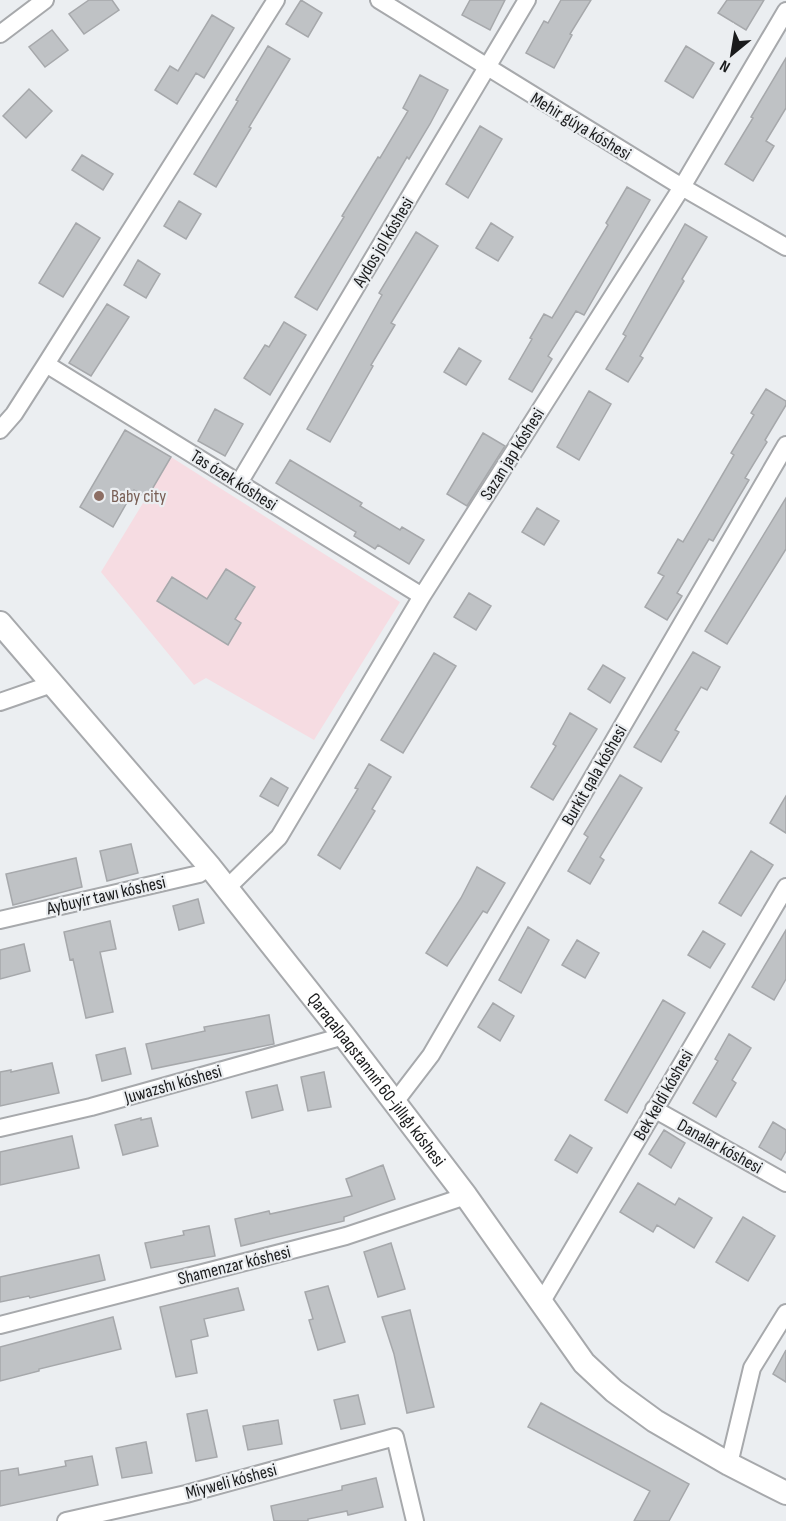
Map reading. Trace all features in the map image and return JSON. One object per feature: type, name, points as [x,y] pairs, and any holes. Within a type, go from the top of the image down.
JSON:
[{"type":"street","points":[[0,34],[45,0]]},
{"type":"street","points":[[0,430],[14,414],[276,0]]},
{"type":"street","name":"Mehir gúyа kóshesi","points":[[379,0],[682,187],[786,247]]},
{"type":"street","name":"Aydos jol kóshesi","points":[[239,483],[527,0]]},
{"type":"street","name":"Sazan jap kóshesi","points":[[227,888],[279,837],[422,597],[682,187],[786,11]]},
{"type":"street","name":"Tas ózek kóshesi","points":[[46,364],[422,597]]},
{"type":"street","name":"Burkit qala kóshesi","points":[[395,1102],[431,1055],[786,445]]},
{"type":"street","name":"Qaraqalpaqstannıń 60-jıllıǵı kóshesi","points":[[0,623],[210,867],[344,1036],[466,1196],[584,1363],[614,1391],[656,1421],[729,1464],[786,1493]]},
{"type":"street","points":[[0,702],[52,684]]},
{"type":"street","name":"Aybuyir tawı kóshesi","points":[[0,920],[199,874],[210,867]]},
{"type":"street","name":"Bek keldi kóshesi","points":[[540,1303],[786,887]]},
{"type":"street","name":"Juwazshı kóshesi","points":[[0,1128],[91,1107],[344,1036]]},
{"type":"street","name":"Danalar kóshesi","points":[[654,1109],[786,1183]]},
{"type":"street","name":"Shamenzar kóshesi","points":[[0,1324],[346,1236],[466,1196]]},
{"type":"street","points":[[729,1464],[752,1368],[786,1313]]},
{"type":"street","name":"Miyweli kóshesi","points":[[66,1521],[186,1494],[396,1437],[416,1521]]},
{"type":"shaded area","points":[[171,457],[400,602],[314,740],[206,678],[194,685],[101,572]]},
{"type":"building","points":[[89,0],[112,0],[119,10],[84,34],[69,14]]},
{"type":"building","points":[[301,0],[322,13],[308,37],[286,24]]},
{"type":"building","points":[[470,0],[505,0],[490,30],[462,15]]},
{"type":"building","points":[[561,0],[591,0],[570,34],[572,35],[554,68],[526,53],[544,21],[548,23]]},
{"type":"building","points":[[727,0],[764,0],[746,30],[718,13]]},
{"type":"building","points":[[212,15],[234,28],[204,78],[196,73],[177,104],[155,90],[170,66],[178,71]]},
{"type":"building","points":[[52,30],[68,50],[45,67],[29,47]]},
{"type":"building","points":[[268,46],[290,59],[216,187],[194,174]]},
{"type":"building","points":[[686,46],[714,63],[693,98],[665,81]]},
{"type":"building","points":[[786,58],[786,108],[766,141],[774,146],[753,181],[725,164]]},
{"type":"building","points":[[420,75],[448,90],[430,124],[409,159],[407,157],[317,310],[295,297],[344,217],[342,216],[408,111],[403,108]]},
{"type":"building","points":[[29,89],[52,111],[26,138],[3,116]]},
{"type":"building","points":[[480,126],[502,139],[468,198],[446,184]]},
{"type":"building","points":[[82,155],[113,174],[103,190],[72,170]]},
{"type":"building","points":[[627,187],[650,200],[584,315],[576,311],[548,356],[552,359],[532,392],[509,379],[544,314],[552,318],[608,225],[606,223]]},
{"type":"building","points":[[179,201],[201,214],[186,239],[164,226]]},
{"type":"building","points":[[76,223],[100,238],[63,297],[39,283]]},
{"type":"building","points":[[491,223],[513,237],[498,261],[476,248]]},
{"type":"building","points":[[685,224],[707,237],[640,356],[643,358],[628,382],[606,369],[626,336],[623,334]]},
{"type":"building","points":[[416,232],[438,246],[391,323],[395,325],[330,442],[307,429],[382,295],[379,293]]},
{"type":"building","points":[[138,260],[160,274],[146,298],[124,285]]},
{"type":"building","points":[[107,304],[129,317],[91,376],[69,363]]},
{"type":"building","points":[[284,322],[306,335],[270,395],[244,378],[265,345],[269,347]]},
{"type":"building","points":[[459,348],[481,361],[466,385],[444,372]]},
{"type":"building","points":[[766,389],[786,401],[786,405],[745,478],[749,480],[713,541],[709,539],[677,593],[682,596],[667,620],[645,607],[664,576],[658,573],[678,539],[683,542],[713,491],[734,455],[731,453],[754,415],[751,413]]},
{"type":"building","points":[[589,391],[611,404],[579,460],[557,447]]},
{"type":"building","points":[[215,409],[243,424],[225,456],[198,441]]},
{"type":"building","points":[[125,430],[171,457],[147,498],[134,490],[113,527],[80,507]]},
{"type":"building","points":[[483,433],[505,446],[467,506],[447,494]]},
{"type":"building","points":[[290,460],[362,503],[360,506],[400,530],[402,527],[424,540],[409,564],[378,545],[375,549],[354,536],[356,532],[276,483]]},
{"type":"building","points":[[786,498],[786,549],[727,644],[705,631]]},
{"type":"building","points":[[537,508],[559,521],[544,545],[522,532]]},
{"type":"building","points":[[226,569],[255,587],[235,619],[241,623],[228,645],[157,601],[172,577],[207,599]]},
{"type":"building","points":[[469,593],[491,606],[476,630],[454,617]]},
{"type":"building","points":[[693,652],[720,667],[707,690],[701,687],[675,730],[679,732],[661,762],[634,747]]},
{"type":"building","points":[[434,653],[456,666],[403,753],[381,740]]},
{"type":"building","points":[[603,665],[625,678],[610,703],[588,689]]},
{"type":"building","points":[[570,713],[597,729],[553,800],[531,787],[556,746],[553,744]]},
{"type":"building","points":[[369,764],[391,777],[372,809],[375,811],[340,869],[318,855],[358,789],[355,788]]},
{"type":"building","points":[[620,775],[642,788],[600,857],[604,860],[590,884],[568,871],[588,837],[584,834]]},
{"type":"building","points":[[271,778],[288,788],[278,806],[260,796]]},
{"type":"building","points":[[786,796],[786,833],[770,823]]},
{"type":"building","points":[[131,844],[138,873],[107,881],[100,851]]},
{"type":"building","points":[[751,851],[773,865],[741,916],[719,903]]},
{"type":"building","points":[[76,858],[82,887],[13,905],[6,874]]},
{"type":"building","points":[[477,867],[505,883],[487,913],[483,911],[447,966],[426,953],[461,898]]},
{"type":"building","points":[[198,899],[204,923],[179,930],[173,906]]},
{"type":"building","points":[[110,921],[116,949],[100,952],[113,1012],[86,1018],[73,959],[70,960],[64,932]]},
{"type":"building","points":[[528,927],[549,940],[521,993],[499,980]]},
{"type":"building","points":[[786,930],[786,979],[774,1000],[752,987]]},
{"type":"building","points":[[703,931],[725,944],[710,968],[688,955]]},
{"type":"building","points":[[577,940],[599,953],[585,978],[562,965]]},
{"type":"building","points":[[24,944],[30,971],[0,979],[0,950]]},
{"type":"building","points":[[663,1000],[685,1013],[627,1113],[605,1100]]},
{"type":"building","points":[[493,1003],[514,1016],[500,1041],[478,1027]]},
{"type":"building","points":[[269,1015],[274,1044],[152,1069],[146,1044],[205,1031],[204,1027]]},
{"type":"building","points":[[729,1034],[751,1048],[732,1080],[736,1083],[716,1117],[693,1103],[718,1061],[715,1059]]},
{"type":"building","points":[[125,1048],[131,1074],[102,1081],[96,1055]]},
{"type":"building","points":[[52,1063],[59,1093],[0,1106],[0,1072],[11,1070],[11,1072]]},
{"type":"building","points":[[324,1072],[331,1107],[308,1111],[301,1077]]},
{"type":"building","points":[[277,1085],[283,1110],[252,1118],[246,1092]]},
{"type":"building","points":[[141,1118],[141,1120],[151,1118],[158,1146],[123,1155],[115,1125]]},
{"type":"building","points":[[773,1122],[786,1130],[786,1151],[781,1160],[759,1147]]},
{"type":"building","points":[[664,1130],[685,1143],[671,1168],[649,1154]]},
{"type":"building","points":[[570,1135],[592,1148],[577,1173],[555,1160]]},
{"type":"building","points":[[72,1136],[79,1168],[0,1185],[0,1152]]},
{"type":"building","points":[[383,1165],[395,1199],[344,1217],[344,1221],[241,1246],[235,1219],[269,1211],[270,1214],[352,1196],[346,1179]]},
{"type":"building","points":[[638,1183],[675,1205],[679,1198],[712,1218],[694,1248],[657,1225],[653,1232],[620,1212]]},
{"type":"building","points":[[743,1217],[775,1236],[748,1281],[716,1262]]},
{"type":"building","points":[[209,1226],[215,1256],[151,1268],[145,1243],[184,1235],[183,1231]]},
{"type":"building","points":[[391,1243],[405,1289],[378,1297],[364,1252]]},
{"type":"building","points":[[99,1255],[105,1280],[30,1298],[29,1296],[0,1302],[0,1277]]},
{"type":"building","points":[[328,1286],[345,1342],[318,1350],[309,1320],[313,1319],[305,1292]]},
{"type":"building","points":[[238,1288],[244,1310],[204,1319],[208,1336],[191,1340],[197,1373],[176,1377],[160,1307]]},
{"type":"building","points":[[410,1310],[434,1407],[407,1413],[394,1354],[382,1317]]},
{"type":"building","points":[[113,1317],[121,1349],[0,1381],[0,1347]]},
{"type":"building","points":[[786,1350],[786,1382],[773,1374]]},
{"type":"building","points":[[358,1395],[365,1424],[341,1429],[334,1400]]},
{"type":"building","points":[[541,1403],[689,1484],[669,1521],[634,1521],[650,1491],[528,1427]]},
{"type":"building","points":[[207,1410],[217,1457],[196,1461],[187,1414]]},
{"type":"building","points":[[278,1420],[282,1444],[248,1450],[243,1426]]},
{"type":"building","points":[[146,1442],[152,1473],[122,1478],[116,1448]]},
{"type":"building","points":[[92,1456],[98,1485],[0,1506],[0,1471],[18,1468],[19,1475],[66,1466],[65,1461]]},
{"type":"building","points":[[376,1478],[383,1507],[348,1515],[347,1511],[308,1519],[308,1521],[274,1521],[271,1506],[342,1490],[342,1486]]},
{"type":"place","name":"Baby city","points":[[99,496]]}]
